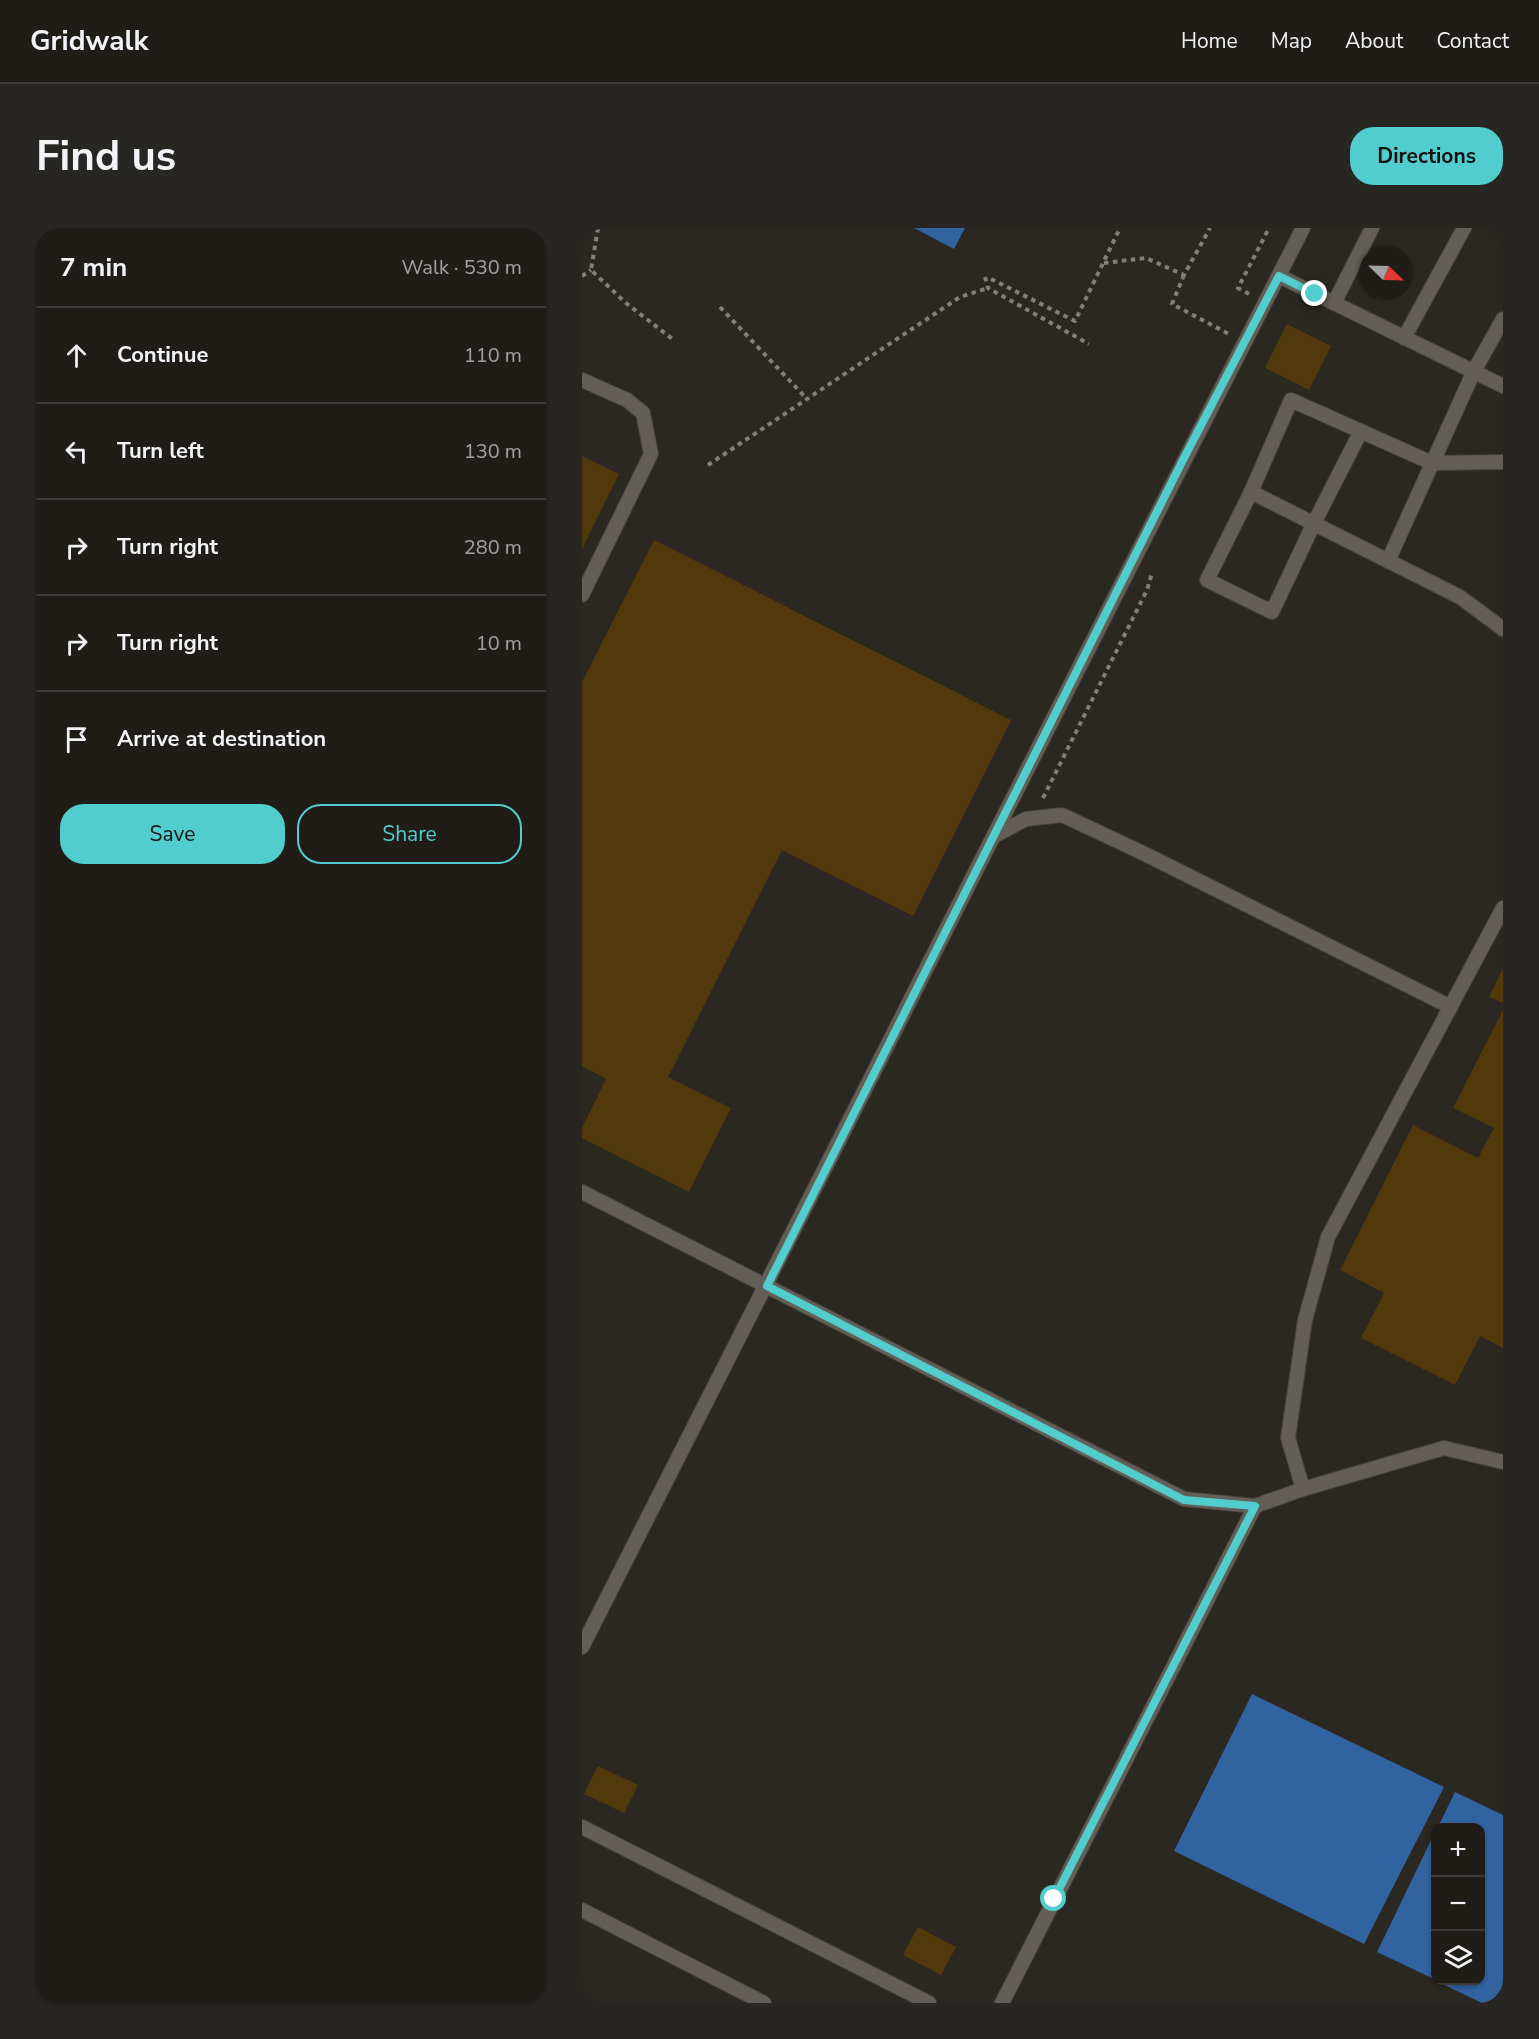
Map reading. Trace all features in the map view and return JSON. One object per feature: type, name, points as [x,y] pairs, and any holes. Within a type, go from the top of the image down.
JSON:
[{"type":"lane","points":[[582,1647],[1304,228]]},
{"type":"lane","points":[[1334,303],[1372,228]]},
{"type":"lane","points":[[1404,338],[1464,228]]},
{"type":"lane","points":[[1279,276],[1503,386]]},
{"type":"lane","points":[[1388,561],[1474,371],[1503,319]]},
{"type":"lane","points":[[582,380],[627,400],[643,413],[651,454],[582,595]]},
{"type":"lane","points":[[1361,431],[1272,612],[1207,580],[1251,492],[1291,400],[1361,431],[1432,463],[1503,462]]},
{"type":"lane","points":[[1251,492],[1460,597],[1503,629]]},
{"type":"lane","points":[[994,836],[1026,819],[1062,815],[1451,1008]]},
{"type":"lane","points":[[1303,1490],[1288,1438],[1305,1320],[1328,1237],[1503,908]]},
{"type":"lane","points":[[582,1192],[1184,1500],[1255,1506],[1444,1448],[1503,1462]]},
{"type":"lane","points":[[1002,2003],[1255,1506]]},
{"type":"lane","points":[[582,1827],[929,2003]]},
{"type":"lane","points":[[582,1910],[764,2003]]},
{"type":"path","points":[[582,276],[591,270],[598,228]]},
{"type":"path","points":[[991,279],[1074,321],[1120,228]]},
{"type":"path","points":[[1103,263],[1146,258],[1184,275],[1210,228]]},
{"type":"path","points":[[1265,301],[1238,288],[1269,228]]},
{"type":"path","points":[[591,270],[626,303],[675,341]]},
{"type":"path","points":[[985,277],[988,288],[1089,344]]},
{"type":"path","points":[[708,465],[960,297],[988,288]]},
{"type":"path","points":[[720,306],[807,399]]},
{"type":"water","points":[[914,228],[965,228],[954,249]]},
{"type":"water","points":[[1252,1694],[1444,1787],[1364,1944],[1174,1851]]},
{"type":"water","points":[[1455,1792],[1503,1815],[1503,2003],[1482,2003],[1444,1985],[1485,1985],[1485,1823],[1440,1823]]},
{"type":"water","points":[[1431,1840],[1431,1978],[1377,1952]]},
{"type":"building","points":[[1287,324],[1331,346],[1309,390],[1265,368]]},
{"type":"building","points":[[582,456],[619,474],[582,549]]},
{"type":"building","points":[[654,540],[1011,720],[913,916],[782,850],[668,1077],[731,1108],[689,1192],[582,1138],[582,1128],[606,1079],[582,1066],[582,682]]},
{"type":"building","points":[[1503,969],[1503,1003],[1489,997]]},
{"type":"building","points":[[1503,1010],[1503,1348],[1480,1336],[1455,1385],[1361,1338],[1384,1293],[1340,1270],[1413,1125],[1478,1158],[1494,1128],[1453,1108]]},
{"type":"building","points":[[598,1766],[638,1785],[624,1813],[584,1794]]},
{"type":"building","points":[[918,1927],[956,1947],[941,1975],[903,1955]]},
{"type":"route","points":[[1054,1899],[1255,1506],[1184,1500],[767,1286],[1184,458],[1279,276],[1315,294]]}]
